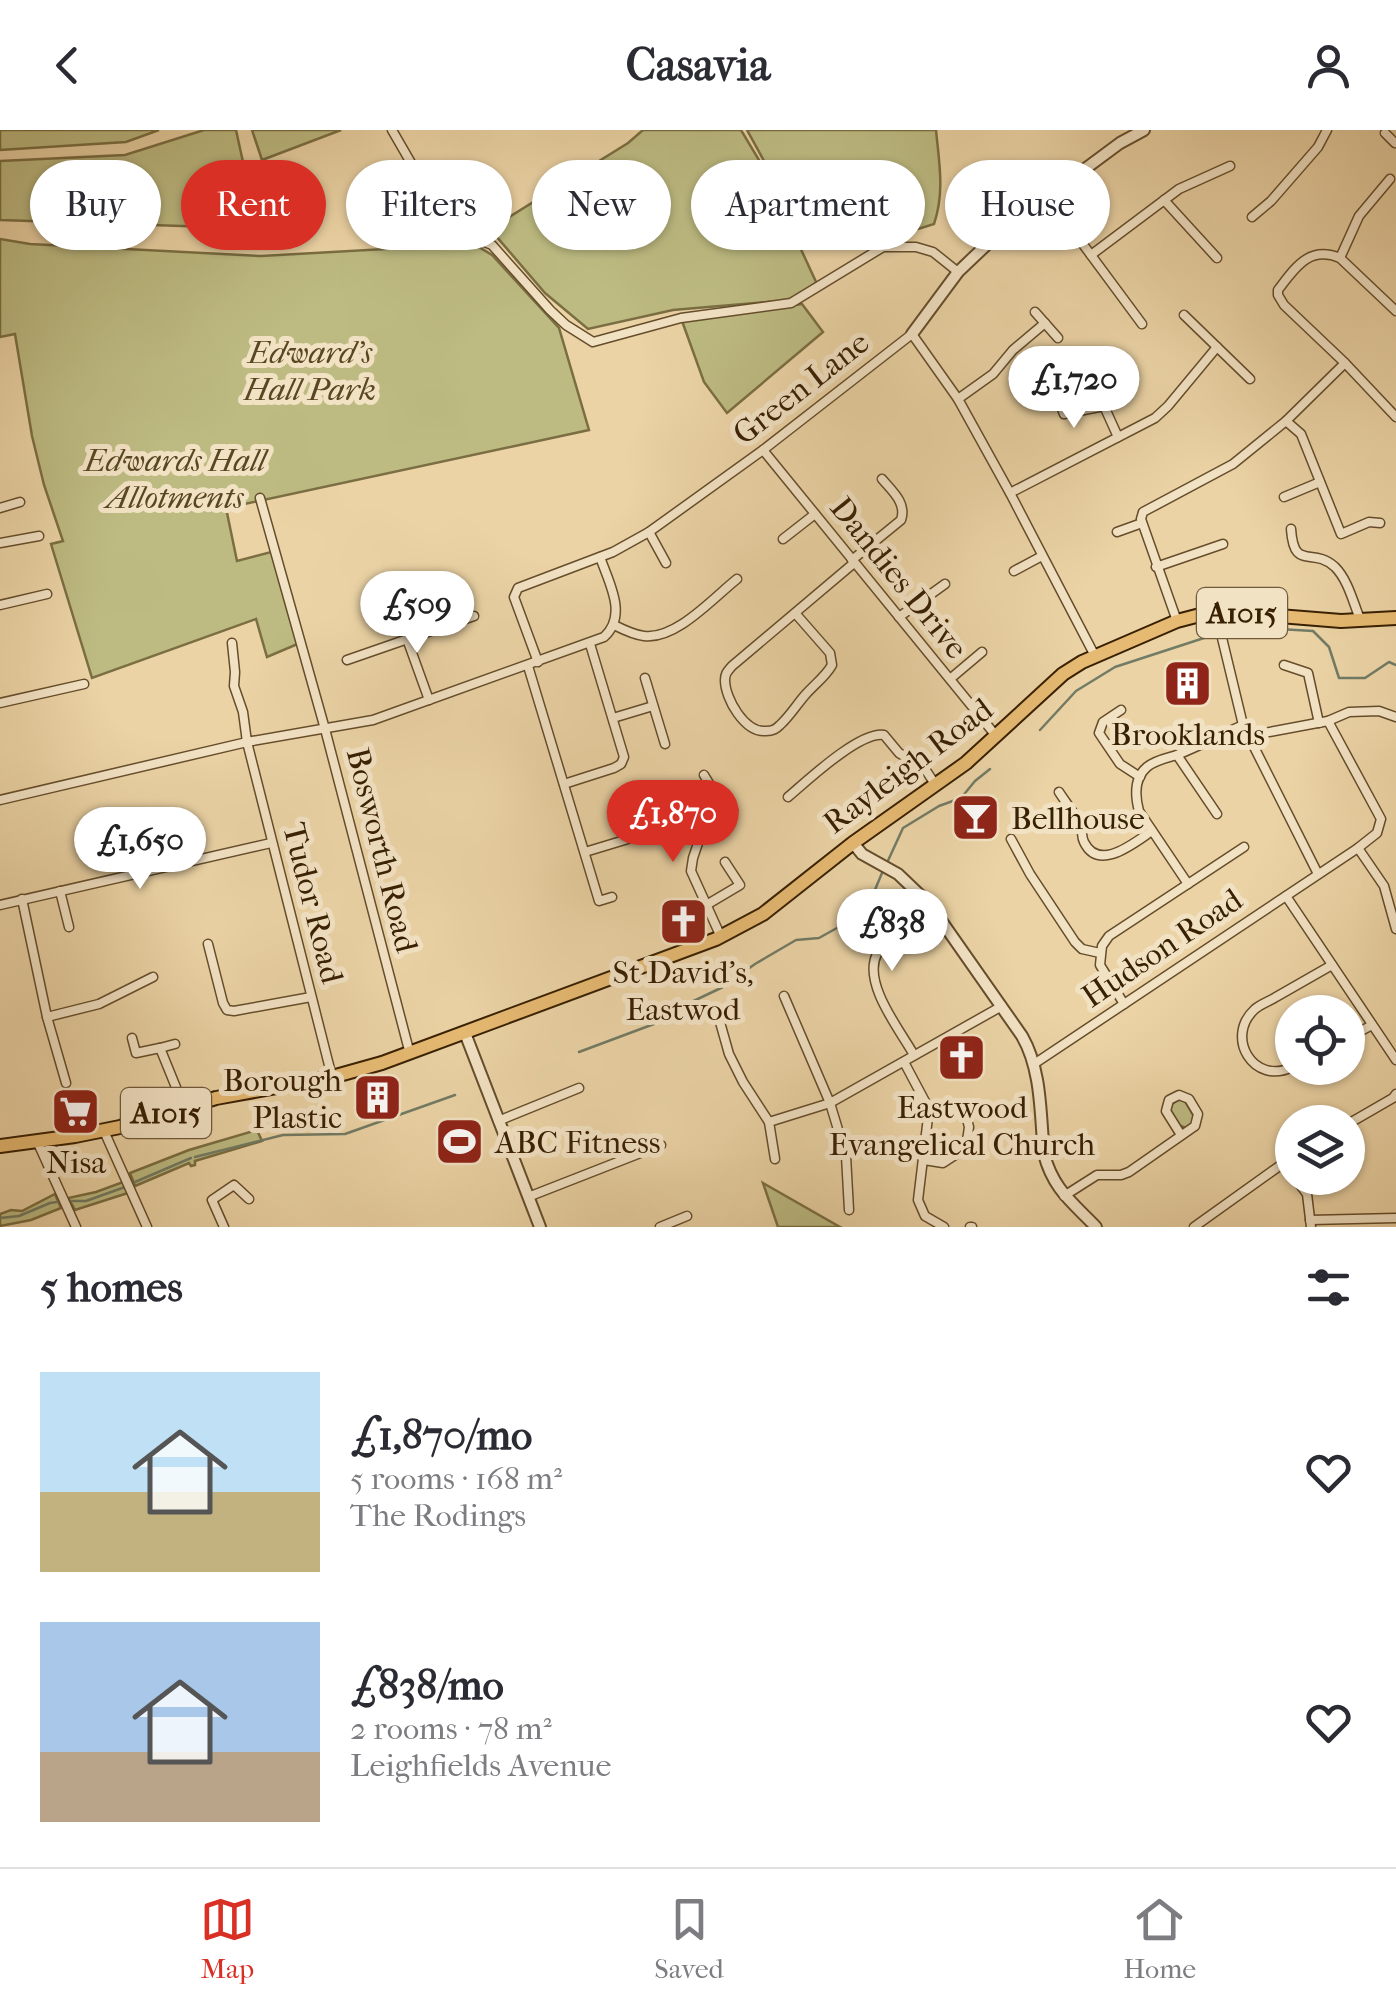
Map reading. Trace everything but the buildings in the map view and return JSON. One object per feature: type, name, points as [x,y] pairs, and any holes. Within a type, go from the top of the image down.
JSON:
[{"type":"main road","name":"Rayleigh Road","points":[[0,1146],[104,1130],[216,1098],[332,1077],[410,1054],[721,936],[763,914],[853,843],[936,785],[998,737],[1064,674],[1095,656],[1177,621],[1216,612],[1360,621],[1396,618]]},
{"type":"street","points":[[392,130],[433,202],[454,230],[492,246],[550,310],[592,342],[681,318],[791,303],[883,247],[916,247],[933,252],[958,272]]},
{"type":"street","name":"Green Lane","points":[[1097,160],[1144,130]]},
{"type":"street","points":[[1252,216],[1318,147],[1327,130]]},
{"type":"street","points":[[1385,133],[1394,144]]},
{"type":"street","points":[[1091,255],[1178,189],[1230,166]]},
{"type":"street","points":[[1340,258],[1359,216],[1390,179]]},
{"type":"street","points":[[1164,200],[1214,255],[1222,243]]},
{"type":"street","name":"Green Lane","points":[[538,662],[515,602],[516,590],[624,547],[762,450],[912,334],[958,272],[981,250]]},
{"type":"street","points":[[1087,250],[1142,324]]},
{"type":"street","points":[[1396,312],[1340,258],[1324,254],[1312,255],[1299,265],[1278,295],[1396,417]]},
{"type":"street","points":[[1035,312],[1058,338]]},
{"type":"street","points":[[1184,315],[1250,379]]},
{"type":"street","points":[[958,399],[993,374],[1013,350],[1045,324]]},
{"type":"street","points":[[912,334],[958,399],[1095,656]]},
{"type":"street","points":[[1010,492],[1155,418],[1216,347]]},
{"type":"street","points":[[1177,621],[1156,567],[1142,512],[1233,464],[1286,421],[1345,363]]},
{"type":"street","points":[[1061,406],[1064,414],[1104,406],[1117,394],[1117,383]]},
{"type":"street","points":[[1104,406],[1118,438]]},
{"type":"street","points":[[1286,421],[1301,434],[1341,534],[1369,522],[1380,523]]},
{"type":"street","name":"Dandies Drive","points":[[762,450],[998,737]]},
{"type":"street","points":[[795,613],[830,653],[832,664],[778,727],[754,730],[740,716],[726,687],[726,676],[732,666],[901,520],[902,503],[882,479]]},
{"type":"street","points":[[1284,498],[1320,482]]},
{"type":"street","name":"Bosworth Road","points":[[260,498],[410,1054]]},
{"type":"street","points":[[0,508],[20,502]]},
{"type":"street","points":[[783,539],[814,514]]},
{"type":"street","points":[[1117,532],[1142,523]]},
{"type":"street","points":[[1290,529],[1295,551],[1322,559],[1338,569],[1360,621]]},
{"type":"street","points":[[649,532],[666,564]]},
{"type":"street","points":[[0,543],[40,536]]},
{"type":"street","points":[[1156,567],[1223,544]]},
{"type":"street","points":[[1014,570],[1042,556]]},
{"type":"street","points":[[0,800],[246,742],[363,723],[590,644],[614,626],[616,603],[600,557]]},
{"type":"street","points":[[614,626],[643,636],[664,635],[737,579]]},
{"type":"street","points":[[899,617],[945,584]]},
{"type":"street","points":[[0,606],[47,594]]},
{"type":"street","points":[[1216,612],[1242,725],[1318,874]]},
{"type":"street","points":[[347,660],[474,616]]},
{"type":"street","points":[[407,639],[429,700]]},
{"type":"street","name":"Tudor Road","points":[[232,644],[234,688],[243,712],[246,742],[332,1077]]},
{"type":"street","points":[[564,784],[614,768],[624,757],[590,644]]},
{"type":"street","points":[[950,679],[982,652]]},
{"type":"street","points":[[1284,665],[1308,673],[1323,722],[1382,819],[1378,833],[1358,848],[1384,886],[1396,929]]},
{"type":"street","points":[[528,666],[599,901],[612,897]]},
{"type":"street","points":[[645,678],[665,744]]},
{"type":"street","points":[[0,703],[84,684]]},
{"type":"street","points":[[613,718],[653,706]]},
{"type":"street","points":[[1121,710],[1103,722],[1099,733],[1120,764],[1140,777]]},
{"type":"street","points":[[1248,736],[1323,722],[1349,712],[1379,711],[1396,717]]},
{"type":"street","points":[[884,735],[890,724]]},
{"type":"street","points":[[1188,884],[1140,811],[1136,800],[1140,777],[1158,760],[1242,725]]},
{"type":"street","points":[[788,797],[828,763],[877,733],[884,735],[899,754],[924,769],[936,785]]},
{"type":"street","points":[[1177,755],[1216,807]]},
{"type":"street","points":[[704,775],[715,792],[691,870],[721,936]]},
{"type":"street","points":[[1059,792],[1080,826],[1083,842],[1092,852],[1104,856],[1118,853],[1152,831]]},
{"type":"street","points":[[678,801],[733,810]]},
{"type":"street","points":[[1011,839],[1075,942],[1082,949],[1100,953]]},
{"type":"street","points":[[585,852],[628,840]]},
{"type":"street","points":[[0,905],[271,843]]},
{"type":"street","points":[[853,843],[862,854],[888,868],[940,919],[1026,1044],[1034,1064],[1044,1154],[1056,1187],[1090,1225]]},
{"type":"street","points":[[1226,845],[1232,854]]},
{"type":"street","points":[[1124,1004],[1100,965],[1100,953],[1109,936],[1244,847]]},
{"type":"street","name":"Hudson Road","points":[[1034,1064],[1358,848]]},
{"type":"street","points":[[708,904],[740,884],[725,862]]},
{"type":"street","points":[[60,891],[70,928]]},
{"type":"street","points":[[914,1056],[879,995],[872,974],[876,955],[920,896]]},
{"type":"street","points":[[1286,896],[1396,1060]]},
{"type":"street","points":[[22,899],[47,1017],[66,1083]]},
{"type":"street","points":[[208,944],[228,1010],[311,997]]},
{"type":"street","points":[[1280,995],[1332,965]]},
{"type":"street","points":[[47,1017],[99,1004],[153,977]]},
{"type":"street","points":[[784,996],[830,1104],[846,1156],[849,1210]]},
{"type":"street","points":[[1275,998],[1255,1009],[1243,1026],[1242,1044],[1249,1060],[1275,1071]]},
{"type":"street","points":[[769,1122],[830,1104],[1002,1006]]},
{"type":"street","points":[[716,1008],[729,1054],[769,1122],[775,1158]]},
{"type":"street","points":[[1365,1029],[1372,1025]]},
{"type":"street","points":[[465,1033],[540,1227]]},
{"type":"street","points":[[132,1038],[136,1053],[175,1044]]},
{"type":"street","points":[[160,1048],[184,1107]]},
{"type":"street","points":[[904,1062],[928,1109],[918,1200],[925,1216],[944,1227]]},
{"type":"street","points":[[498,1121],[579,1088]]},
{"type":"street","points":[[1365,1114],[1396,1094]]},
{"type":"street","points":[[1064,1196],[1096,1174],[1129,1172],[1195,1126],[1198,1114],[1189,1099],[1179,1095],[1169,1100],[1166,1112],[1181,1135]]},
{"type":"street","points":[[924,1160],[942,1163],[966,1148],[970,1128],[964,1106]]},
{"type":"street","points":[[104,1130],[147,1227]]},
{"type":"street","points":[[37,1142],[76,1227]]},
{"type":"street","points":[[528,1197],[661,1146]]},
{"type":"street","points":[[1194,1227],[1275,1170]]},
{"type":"street","points":[[224,1227],[212,1200],[234,1185],[249,1199]]},
{"type":"street","points":[[1307,1195],[1311,1224],[1396,1218]]},
{"type":"street","points":[[660,1227],[687,1216]]},
{"type":"green space","points":[[0,130],[159,130],[126,142],[0,150]]},
{"type":"green space","points":[[204,130],[236,130],[243,160],[181,160],[181,226],[161,225],[161,160],[30,160],[30,221],[0,220],[0,161],[125,155]]},
{"type":"green space","points":[[252,130],[341,130],[262,160]]},
{"type":"green space","points":[[643,130],[741,130],[759,160],[691,160],[691,250],[801,250],[817,284],[790,300],[673,310],[588,329],[545,293],[508,250],[512,250],[512,215],[532,203],[532,250],[671,250],[671,160],[601,160]]},
{"type":"green space","points":[[747,130],[936,130],[940,189],[934,224],[925,227],[925,160],[764,160]]},
{"type":"green space","name":"Edward's Hall Park","points":[[0,239],[30,244],[30,250],[261,256],[368,250],[484,250],[559,328],[589,430],[226,508],[237,561],[275,551],[300,643],[267,657],[256,619],[92,678],[51,544],[63,541],[32,436],[15,334],[0,337]]},
{"type":"green space","points":[[802,304],[823,332],[727,413],[704,382],[682,321]]},
{"type":"green space","points":[[680,914],[689,937],[671,943],[663,921]]},
{"type":"green space","points":[[1179,1099],[1185,1101],[1195,1118],[1186,1128],[1178,1125],[1170,1111]]},
{"type":"green space","points":[[257,1130],[262,1141],[195,1161],[195,1165],[189,1163],[135,1186],[130,1173]]},
{"type":"green space","points":[[123,1182],[128,1193],[75,1210],[68,1198],[96,1192]]},
{"type":"green space","points":[[763,1183],[840,1227],[778,1227]]},
{"type":"green space","points":[[55,1194],[61,1208],[31,1220],[0,1226],[0,1214],[22,1211]]},
{"type":"waterway","points":[[1040,730],[1076,691],[1115,667],[1247,627],[1313,631],[1329,647],[1339,678],[1365,678],[1389,662],[1396,665]]},
{"type":"waterway","points":[[886,865],[903,828],[939,806],[961,798],[990,769]]},
{"type":"waterway","points":[[579,1052],[662,1021],[796,940],[819,938],[853,919],[869,904],[882,873]]},
{"type":"waterway","points":[[195,1157],[283,1135],[345,1134],[455,1095]]},
{"type":"waterway","points":[[135,1182],[191,1158]]},
{"type":"waterway","points":[[71,1201],[86,1201],[125,1187]]},
{"type":"waterway","points":[[0,1218],[19,1216],[57,1202]]},
{"type":"place","name":"Brooklands","points":[[1188,684]]},
{"type":"place","name":"Bellhouse","points":[[976,818]]},
{"type":"place","name":"St David's, Eastwod","points":[[683,922]]},
{"type":"place","name":"Eastwood Evangelical Church","points":[[962,1057]]},
{"type":"place","name":"Borough Plastic","points":[[377,1098]]},
{"type":"place","name":"Nisa","points":[[76,1112]]},
{"type":"place","name":"ABC Fitness","points":[[460,1142]]},
{"type":"park label","name":"Edwards Hall Allotments","points":[[175,478]]}]
